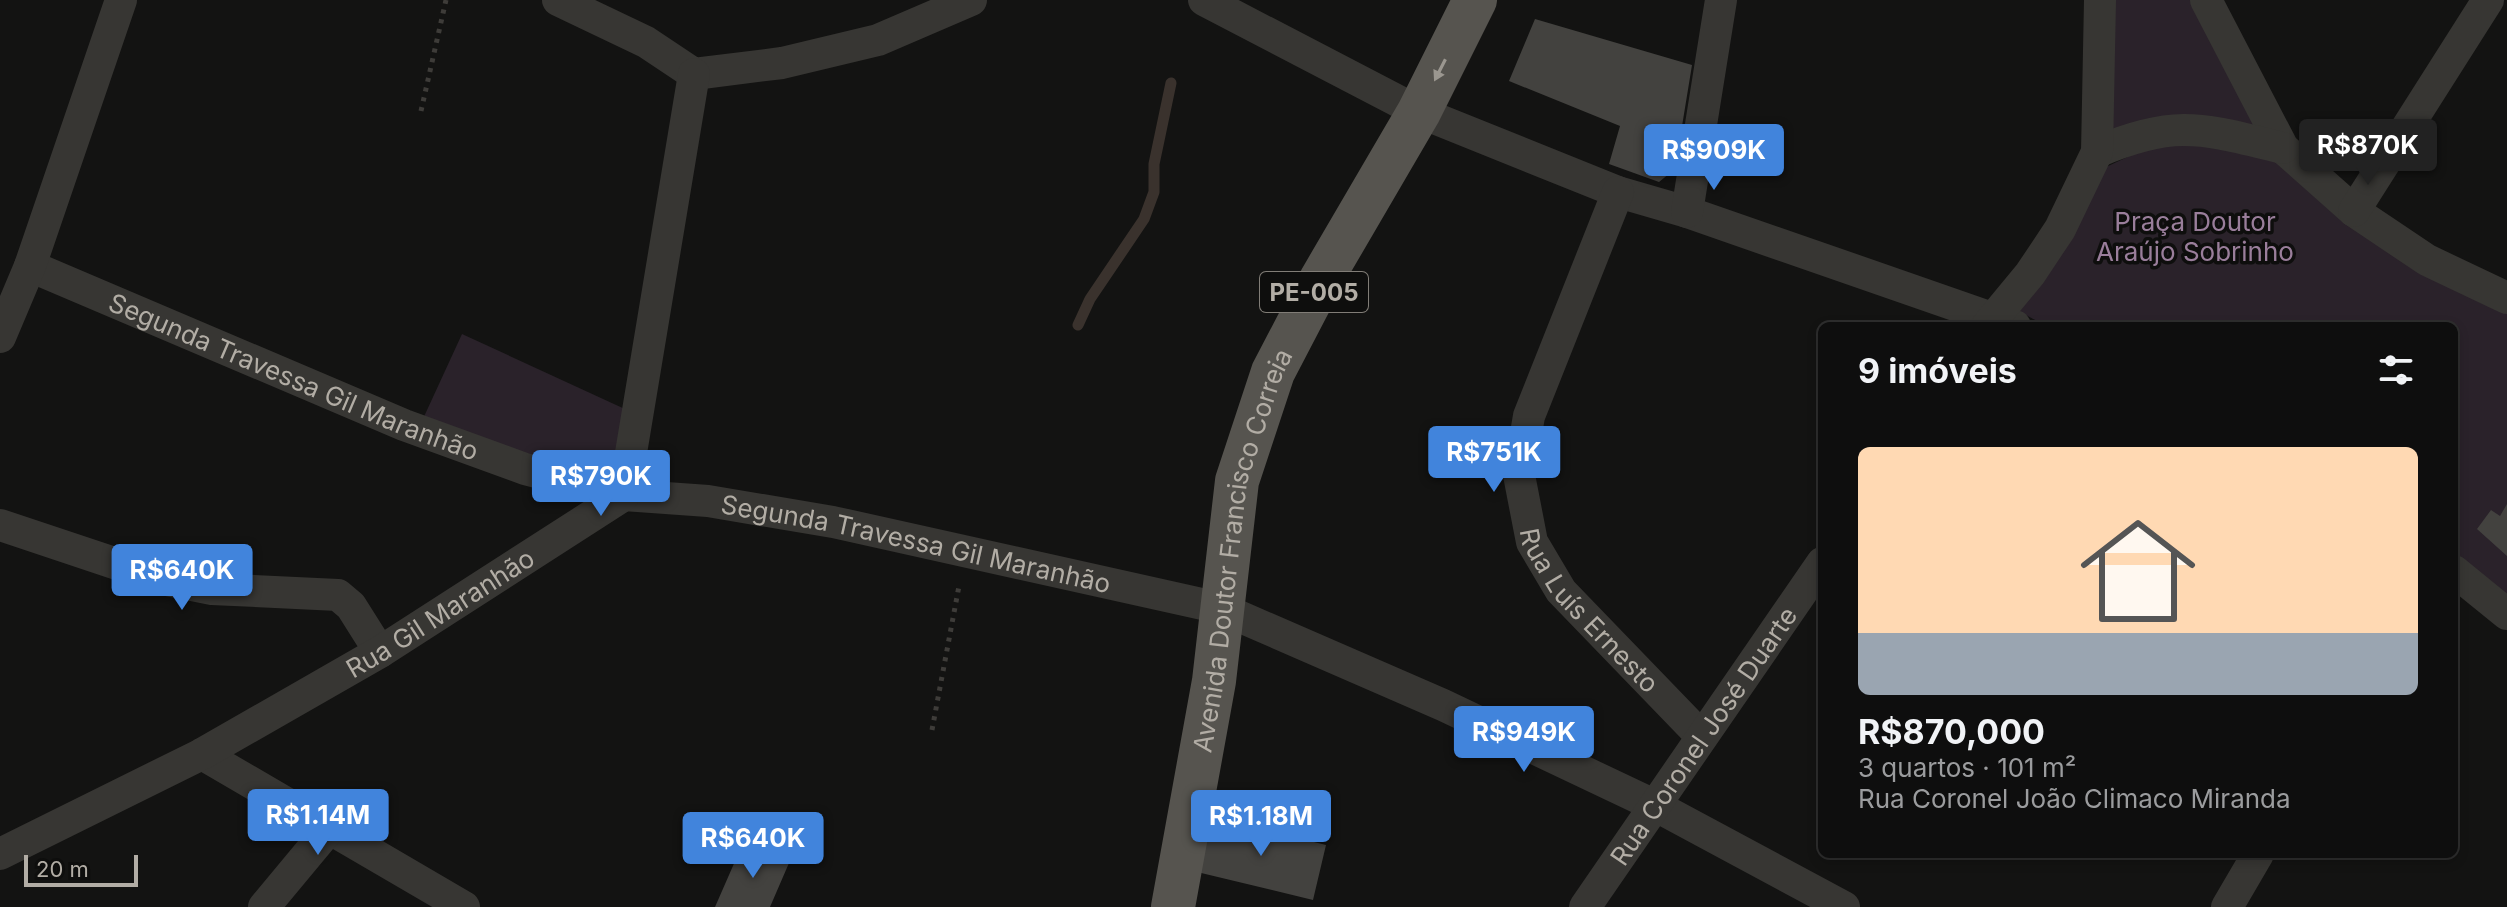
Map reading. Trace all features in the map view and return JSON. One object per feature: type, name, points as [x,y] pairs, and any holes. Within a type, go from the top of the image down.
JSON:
[{"type":"main road","name":"Avenida Doutor Francisco Correia","points":[[1173,907],[1214,681],[1237,481],[1273,372],[1322,278],[1419,112],[1475,0]]},
{"type":"street","points":[[0,337],[30,266],[121,0]]},
{"type":"street","points":[[558,0],[646,42],[694,74],[782,63],[878,40],[971,0]]},
{"type":"street","points":[[1204,0],[1419,112],[1618,192],[1687,212],[1995,322]]},
{"type":"street","points":[[1687,212],[1721,0]]},
{"type":"street","points":[[1999,322],[2060,229],[2097,152],[2101,77],[2100,0]]},
{"type":"street","points":[[2206,0],[2283,148],[2354,211],[2427,260],[2507,298]]},
{"type":"street","points":[[2354,211],[2488,0]]},
{"type":"street","points":[[624,495],[694,74]]},
{"type":"street","points":[[2097,152],[2132,137],[2167,128],[2207,130],[2283,148]]},
{"type":"street","name":"Rua Luís Ernesto","points":[[1618,192],[1529,416],[1519,475],[1532,542],[1561,591],[1701,736]]},
{"type":"street","name":"Segunda Travessa Gil Maranhão","points":[[30,266],[404,425],[525,469],[624,495],[708,501],[833,522],[1220,608],[1443,705],[1656,806],[1844,907]]},
{"type":"street","name":"Rua Gil Maranhão","points":[[0,854],[202,754],[380,652],[624,495]]},
{"type":"street","points":[[0,525],[162,579],[199,587],[260,594],[338,595],[351,606],[380,652]]},
{"type":"street","name":"Rua Coronel José Duarte","points":[[1585,907],[1818,569]]},
{"type":"street","points":[[2458,574],[2507,614]]},
{"type":"street","points":[[202,754],[464,907]]},
{"type":"street","points":[[264,907],[328,830]]},
{"type":"street","points":[[2227,907],[2256,858]]},
{"type":"path","points":[[421,111],[446,0]]},
{"type":"path","points":[[932,730],[965,553]]},
{"type":"green space","points":[[2100,0],[2206,0],[2283,148],[2207,130],[2098,152]]},
{"type":"green space","name":"Praça Doutor Araújo Sobrinho","points":[[2174,144],[2214,146],[2274,159],[2419,272],[2507,314],[2507,599],[2458,560],[2458,322],[2039,322],[2017,310],[2104,168],[2138,152]]},
{"type":"green space","points":[[462,334],[627,410],[613,502],[422,421]]},
{"type":"building","points":[[1535,19],[1692,65],[1675,169],[1659,182],[1609,164],[1620,126],[1509,81]]},
{"type":"building","points":[[2507,504],[2507,556],[2477,529],[2491,510],[2500,516]]},
{"type":"building","points":[[1210,816],[1326,845],[1313,900],[1197,872]]},
{"type":"building","points":[[743,843],[789,863],[770,907],[715,907]]},
{"type":"waterway","points":[[1078,325],[1090,299],[1144,219],[1154,192],[1154,164],[1171,83]]}]
